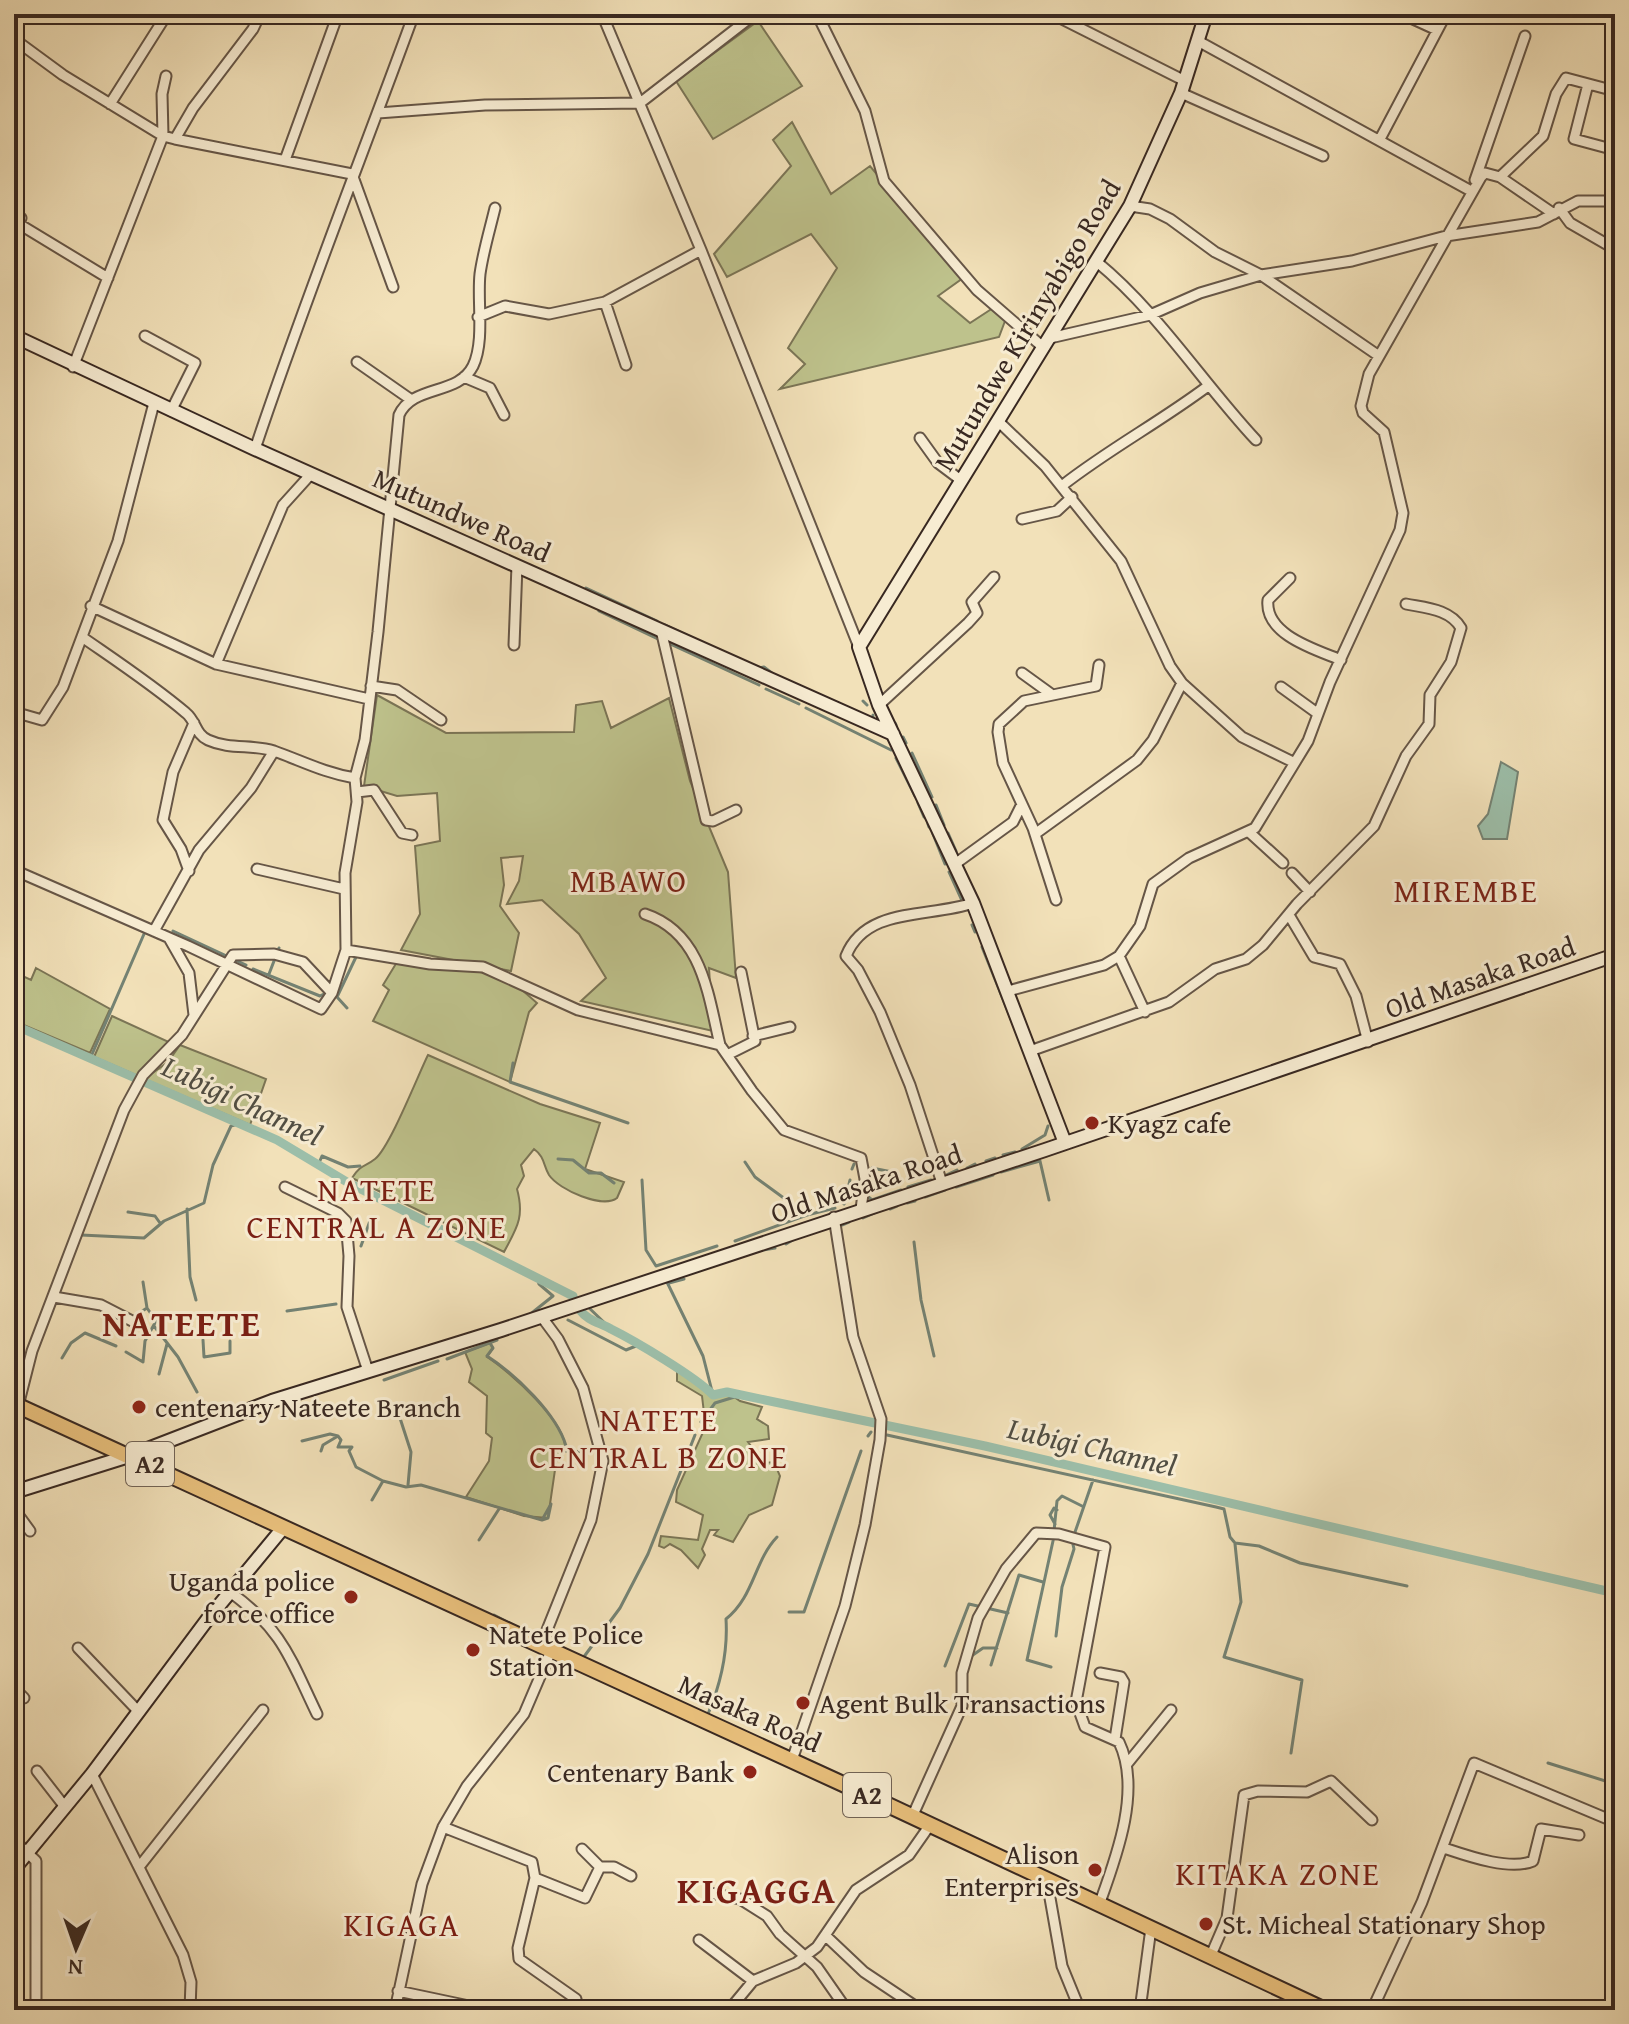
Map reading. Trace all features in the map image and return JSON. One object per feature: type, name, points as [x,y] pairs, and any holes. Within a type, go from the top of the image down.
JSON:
[{"type":"main road","name":"Mutundwe Kirinyabigo Road","points":[[859,647],[1130,206],[1183,87],[1206,14]]},
{"type":"main road","name":"Mutundwe Road","points":[[14,336],[73,367],[893,734]]},
{"type":"main road","points":[[859,647],[879,705],[973,903],[1065,1143]]},
{"type":"main road","name":"Old Masaka Road","points":[[14,1492],[132,1455],[272,1401],[1065,1143],[1368,1042],[1615,955]]},
{"type":"main road","name":"A2","points":[[16,1405],[132,1455],[283,1528]]},
{"type":"main road","points":[[14,1869],[92,1774],[230,1592],[283,1528]]},
{"type":"main road","name":"Masaka Road","points":[[283,1528],[792,1760],[1325,2010]]},
{"type":"street","points":[[110,104],[167,14]]},
{"type":"street","points":[[175,139],[193,108],[253,29],[260,14]]},
{"type":"street","points":[[285,160],[338,14]]},
{"type":"street","points":[[602,14],[701,250],[859,647]]},
{"type":"street","points":[[378,113],[485,105],[640,103],[755,14]]},
{"type":"street","points":[[817,14],[865,111],[884,181],[977,290],[1047,343],[1150,315],[1200,293],[1261,275],[1352,261],[1446,236],[1538,222],[1578,201],[1615,201]]},
{"type":"street","points":[[1052,14],[1183,87],[1323,156]]},
{"type":"street","points":[[1402,14],[1437,30]]},
{"type":"street","points":[[1380,139],[1446,14]]},
{"type":"street","points":[[255,449],[293,333],[328,251],[352,174],[411,22]]},
{"type":"street","points":[[1471,191],[1525,36]]},
{"type":"street","points":[[14,39],[163,136],[352,174]]},
{"type":"street","points":[[1198,41],[1471,191]]},
{"type":"street","points":[[73,367],[163,136],[162,94],[166,76]]},
{"type":"street","points":[[1500,177],[1543,136],[1561,82],[1566,78],[1615,91]]},
{"type":"street","points":[[1588,84],[1574,139],[1615,150]]},
{"type":"street","points":[[1008,991],[1104,965],[1119,956],[1140,926],[1153,884],[1173,868],[1225,839],[1249,832],[1269,808],[1308,741],[1317,713],[1400,530],[1403,513],[1384,432],[1363,413],[1363,388],[1471,191],[1485,173],[1500,177],[1615,249]]},
{"type":"street","points":[[352,174],[393,287]]},
{"type":"street","points":[[1130,206],[1150,209],[1170,219],[1215,252],[1261,275],[1379,356]]},
{"type":"street","points":[[14,870],[169,938],[229,959],[321,1009],[332,993],[346,950],[344,889],[357,792],[355,778],[365,740],[389,508],[394,487],[399,415],[410,399],[448,387],[464,377],[473,366],[477,349],[480,272],[495,208]]},
{"type":"street","points":[[21,218],[19,224],[108,278]]},
{"type":"street","points":[[478,317],[505,306],[549,314],[605,302],[701,250]]},
{"type":"street","points":[[1097,262],[1136,296],[1256,440]]},
{"type":"street","points":[[605,302],[626,365]]},
{"type":"street","points":[[145,336],[195,363],[171,411]]},
{"type":"street","points":[[357,362],[410,399]]},
{"type":"street","points":[[464,377],[490,388],[504,415]]},
{"type":"street","points":[[1063,485],[1107,450],[1159,422],[1208,386]]},
{"type":"street","points":[[14,712],[37,721],[46,718],[63,687],[118,541],[154,403]]},
{"type":"street","points":[[999,422],[1063,485],[1121,561],[1170,666],[1182,683],[1242,737],[1293,762]]},
{"type":"street","points":[[920,438],[938,463],[962,481]]},
{"type":"street","points":[[216,664],[283,505],[311,474]]},
{"type":"street","points":[[1022,519],[1057,511],[1072,497]]},
{"type":"street","points":[[514,645],[517,565]]},
{"type":"street","points":[[879,705],[977,613],[972,602],[994,577]]},
{"type":"street","points":[[1290,578],[1268,600],[1268,609],[1280,628],[1302,645],[1341,660]]},
{"type":"street","points":[[1030,1051],[1145,1012],[1192,989],[1220,966],[1250,957],[1356,846],[1380,815],[1406,756],[1429,724],[1430,695],[1457,646],[1461,628],[1455,618],[1406,604]]},
{"type":"street","points":[[91,606],[216,664],[369,699]]},
{"type":"street","points":[[661,630],[706,820],[713,821],[736,810]]},
{"type":"street","points":[[82,637],[140,674],[194,722],[199,734],[208,740],[231,747],[274,751],[327,774],[355,778]]},
{"type":"street","points":[[1056,900],[1035,834],[999,750],[999,724],[1024,701],[1096,686],[1099,665]]},
{"type":"street","points":[[1022,673],[1052,695]]},
{"type":"street","points":[[1035,834],[1137,760],[1153,740],[1182,683]]},
{"type":"street","points":[[371,686],[405,694],[441,720]]},
{"type":"street","points":[[1281,687],[1317,713]]},
{"type":"street","points":[[189,871],[181,849],[163,820],[173,772],[194,722]]},
{"type":"street","points":[[154,931],[207,837],[251,788],[274,751]]},
{"type":"street","points":[[357,792],[374,790],[383,809],[402,833],[412,835]]},
{"type":"street","points":[[955,864],[1013,822],[1022,804]]},
{"type":"street","points":[[1249,832],[1283,863]]},
{"type":"street","points":[[257,869],[344,889]]},
{"type":"street","points":[[1292,873],[1310,892]]},
{"type":"street","points":[[942,1183],[910,1085],[880,1012],[858,970],[846,956],[861,933],[878,922],[973,903]]},
{"type":"street","points":[[645,914],[674,927],[702,970],[720,1045]]},
{"type":"street","points":[[1289,915],[1314,957],[1340,964],[1356,996],[1368,1042]]},
{"type":"street","points":[[169,938],[189,973],[194,1015]]},
{"type":"street","points":[[346,950],[430,964],[483,967],[578,1010],[720,1045],[784,1130],[861,1158],[865,1179],[861,1209]]},
{"type":"street","points":[[229,959],[274,954],[303,962],[332,993]]},
{"type":"street","points":[[1119,956],[1145,1012]]},
{"type":"street","points":[[16,1405],[32,1351],[136,1087],[194,1015],[229,959]]},
{"type":"street","points":[[729,1054],[753,1045],[741,972]]},
{"type":"street","points":[[753,1036],[790,1027]]},
{"type":"street","points":[[285,1187],[346,1221],[349,1248],[347,1307],[368,1371]]},
{"type":"street","points":[[792,1760],[845,1606],[865,1525],[881,1423],[853,1337],[834,1217]]},
{"type":"street","points":[[54,1297],[101,1305],[134,1322]]},
{"type":"street","points":[[395,2010],[422,1884],[443,1827],[467,1786],[524,1714],[591,1520],[603,1461],[583,1388],[558,1339],[541,1316]]},
{"type":"street","points":[[14,1509],[30,1531]]},
{"type":"street","points":[[912,1817],[962,1706],[962,1673],[978,1618],[1006,1569],[1036,1533],[1059,1534],[1106,1549],[1076,1695],[1085,1727],[1115,1739]]},
{"type":"street","points":[[230,1592],[264,1620],[284,1642],[317,1714]]},
{"type":"street","points":[[78,1648],[138,1711]]},
{"type":"street","points":[[1099,1905],[1117,1848],[1127,1790],[1127,1764],[1115,1739],[1124,1682],[1121,1677],[1100,1673]]},
{"type":"street","points":[[14,1688],[24,1698]]},
{"type":"street","points":[[139,1867],[263,1710]]},
{"type":"street","points":[[1127,1764],[1171,1710]]},
{"type":"street","points":[[1372,2010],[1444,1848],[1474,1763],[1615,1822]]},
{"type":"street","points":[[37,1771],[65,1807]]},
{"type":"street","points":[[92,1774],[188,1968],[190,2010]]},
{"type":"street","points":[[1211,1955],[1227,1918],[1244,1795],[1258,1791],[1307,1792],[1324,1781],[1331,1781],[1372,1820]]},
{"type":"street","points":[[729,2010],[753,1981],[807,1956],[827,1937],[856,1890],[909,1855],[930,1825]]},
{"type":"street","points":[[443,1827],[527,1859],[535,1867],[518,1948],[519,1959],[576,1999]]},
{"type":"street","points":[[1444,1848],[1499,1864],[1529,1864],[1533,1861],[1541,1829],[1579,1835]]},
{"type":"street","points":[[14,1840],[29,1850],[36,1861],[36,2010]]},
{"type":"street","points":[[582,1849],[600,1867],[614,1867],[631,1876]]},
{"type":"street","points":[[535,1878],[585,1898],[600,1867]]},
{"type":"street","points":[[1047,1881],[1062,1966],[1080,2010]]},
{"type":"street","points":[[710,1893],[740,1899],[767,1916],[780,1934],[807,1956],[847,2010]]},
{"type":"street","points":[[1140,2010],[1151,1928]]},
{"type":"street","points":[[827,1937],[864,1972],[921,2010]]},
{"type":"street","points":[[699,1940],[753,1981]]},
{"type":"street","points":[[398,1991],[488,2010]]},
{"type":"green space","points":[[758,21],[802,86],[713,139],[676,81]]},
{"type":"green space","points":[[792,122],[831,194],[870,166],[963,278],[938,296],[970,323],[993,308],[1005,321],[999,337],[780,389],[805,364],[788,348],[837,268],[811,234],[727,277],[714,254],[791,166],[773,140]]},
{"type":"green space","points":[[377,695],[446,733],[574,732],[576,705],[602,701],[611,728],[669,698],[690,781],[728,872],[736,978],[709,968],[713,1031],[581,1001],[606,978],[579,934],[542,900],[507,904],[519,881],[523,856],[501,858],[504,885],[500,906],[519,933],[511,971],[401,950],[420,914],[415,846],[440,841],[437,793],[397,796],[364,786]]},
{"type":"green space","points":[[397,962],[466,969],[508,978],[537,1003],[529,1012],[510,1082],[373,1021],[389,990],[383,985]]},
{"type":"green space","points":[[36,968],[110,1009],[90,1053],[14,1021],[14,972],[31,980]]},
{"type":"green space","points":[[112,1016],[171,1043],[138,1076],[94,1057]]},
{"type":"green space","points":[[180,1045],[266,1079],[250,1125],[144,1079],[168,1062]]},
{"type":"green space","points":[[428,1055],[540,1104],[600,1123],[585,1169],[624,1182],[617,1198],[610,1201],[592,1200],[562,1186],[549,1175],[542,1158],[534,1149],[521,1165],[524,1176],[517,1189],[520,1216],[504,1252],[352,1178],[381,1152]]},
{"type":"green space","points":[[490,1343],[493,1348],[487,1357],[536,1399],[564,1440],[565,1451],[557,1456],[548,1518],[524,1516],[466,1497],[489,1461],[492,1438],[486,1433],[487,1396],[469,1382],[472,1369],[465,1352]]},
{"type":"green space","points":[[677,1370],[700,1381],[713,1395],[727,1392],[740,1401],[762,1407],[757,1419],[768,1426],[769,1439],[748,1442],[764,1463],[774,1462],[780,1476],[772,1505],[749,1515],[733,1542],[714,1535],[718,1530],[710,1530],[702,1549],[705,1555],[698,1568],[681,1550],[670,1544],[664,1548],[659,1546],[661,1536],[698,1540],[703,1515],[676,1502],[677,1490],[713,1410],[704,1413],[702,1396],[677,1381]]},
{"type":"shaded area","points":[[1501,762],[1518,772],[1507,839],[1483,839],[1478,826],[1488,814]]},
{"type":"waterway","points":[[586,588],[657,621]]},
{"type":"waterway","points":[[599,611],[660,640]]},
{"type":"waterway","points":[[665,625],[723,652]]},
{"type":"waterway","points":[[668,643],[759,685]]},
{"type":"waterway","points":[[759,668],[764,667],[773,674]]},
{"type":"waterway","points":[[766,689],[799,704]]},
{"type":"waterway","points":[[863,701],[867,705]]},
{"type":"waterway","points":[[806,708],[891,750]]},
{"type":"waterway","points":[[903,737],[906,743]]},
{"type":"waterway","points":[[912,753],[932,797]]},
{"type":"waterway","points":[[896,758],[915,796]]},
{"type":"waterway","points":[[918,803],[924,817]]},
{"type":"waterway","points":[[936,805],[944,825]]},
{"type":"waterway","points":[[948,833],[956,851]]},
{"type":"waterway","points":[[933,834],[945,864]]},
{"type":"waterway","points":[[949,872],[963,903]]},
{"type":"waterway","points":[[972,925],[975,932]]},
{"type":"waterway","points":[[173,931],[246,965]]},
{"type":"waterway","points":[[90,1059],[144,934]]},
{"type":"waterway","points":[[982,947],[1013,1024]]},
{"type":"waterway","points":[[269,974],[279,948]]},
{"type":"waterway","points":[[347,1008],[337,997],[356,957]]},
{"type":"waterway","points":[[253,969],[320,996],[326,993]]},
{"type":"waterway","name":"Lubigi Channel","points":[[14,1025],[277,1140],[347,1182],[573,1296]]},
{"type":"waterway","points":[[513,1063],[510,1082],[628,1123]]},
{"type":"waterway","points":[[81,1235],[144,1238],[164,1221],[204,1203],[213,1165],[231,1126],[241,1123]]},
{"type":"waterway","points":[[1022,1149],[1045,1135],[1048,1126]]},
{"type":"waterway","points":[[1003,1155],[1015,1152]]},
{"type":"waterway","points":[[319,1163],[322,1156],[348,1167],[360,1166]]},
{"type":"waterway","points":[[986,1161],[995,1158]]},
{"type":"waterway","points":[[558,1159],[573,1160],[589,1173],[601,1173],[614,1183]]},
{"type":"waterway","points":[[1001,1172],[1040,1161],[1049,1200]]},
{"type":"waterway","points":[[745,1162],[755,1177],[807,1215],[835,1208]]},
{"type":"waterway","points":[[852,1169],[854,1164]]},
{"type":"waterway","points":[[967,1168],[975,1164]]},
{"type":"waterway","points":[[872,1168],[897,1173]]},
{"type":"waterway","points":[[944,1176],[957,1170]]},
{"type":"waterway","points":[[956,1187],[993,1175]]},
{"type":"waterway","points":[[642,1180],[646,1250],[656,1266],[717,1246]]},
{"type":"waterway","points":[[848,1188],[850,1180]]},
{"type":"waterway","points":[[908,1187],[931,1180]]},
{"type":"waterway","points":[[865,1194],[872,1200],[901,1190]]},
{"type":"waterway","points":[[925,1197],[945,1190]]},
{"type":"waterway","points":[[844,1204],[849,1195]]},
{"type":"waterway","points":[[907,1203],[915,1201]]},
{"type":"waterway","points":[[890,1209],[897,1206]]},
{"type":"waterway","points":[[187,1209],[190,1277],[196,1300]]},
{"type":"waterway","points":[[863,1218],[879,1211]]},
{"type":"waterway","points":[[128,1212],[155,1216],[160,1223]]},
{"type":"waterway","points":[[735,1241],[807,1215]]},
{"type":"waterway","points":[[361,1246],[371,1218]]},
{"type":"waterway","points":[[842,1225],[849,1222]]},
{"type":"waterway","points":[[786,1244],[796,1238]]},
{"type":"waterway","points":[[914,1242],[921,1300],[934,1356]]},
{"type":"waterway","points":[[758,1251],[775,1248]]},
{"type":"waterway","points":[[528,1316],[553,1296],[539,1284],[537,1277]]},
{"type":"waterway","points":[[665,1278],[703,1356],[713,1395]]},
{"type":"waterway","points":[[669,1283],[684,1279]]},
{"type":"waterway","points":[[126,1352],[143,1362],[145,1341],[156,1321],[147,1308],[143,1282]]},
{"type":"waterway","points":[[287,1311],[336,1304]]},
{"type":"waterway","points":[[586,1305],[612,1330]]},
{"type":"waterway","points":[[131,1318],[147,1308]]},
{"type":"waterway","name":"Lubigi Channel","points":[[579,1309],[590,1319],[665,1360],[713,1395],[727,1392],[985,1446],[1615,1593]]},
{"type":"waterway","points":[[568,1320],[626,1350],[636,1346]]},
{"type":"waterway","points":[[154,1326],[178,1357],[197,1392]]},
{"type":"waterway","points":[[62,1358],[71,1343],[85,1333],[116,1346]]},
{"type":"waterway","points":[[203,1340],[204,1357],[230,1353],[230,1341]]},
{"type":"waterway","points":[[447,1359],[497,1340]]},
{"type":"waterway","points":[[490,1343],[493,1348],[487,1356],[534,1396],[554,1421],[566,1446]]},
{"type":"waterway","points":[[159,1374],[167,1344]]},
{"type":"waterway","points":[[384,1380],[438,1361]]},
{"type":"waterway","points":[[701,1422],[715,1403],[741,1395]]},
{"type":"waterway","points":[[399,1415],[411,1452],[408,1485]]},
{"type":"waterway","points":[[868,1436],[871,1432]]},
{"type":"waterway","points":[[302,1441],[330,1434],[338,1436]]},
{"type":"waterway","points":[[583,1658],[620,1608],[648,1554],[695,1435]]},
{"type":"waterway","points":[[887,1435],[1224,1509],[1230,1537],[1235,1543],[1259,1546],[1300,1563],[1407,1586]]},
{"type":"waterway","points":[[321,1451],[323,1445],[338,1436],[341,1440],[338,1447],[352,1447],[349,1451],[356,1467],[383,1481]]},
{"type":"waterway","points":[[565,1451],[591,1452]]},
{"type":"waterway","points":[[789,1612],[804,1612],[861,1451]]},
{"type":"waterway","points":[[1074,1535],[1093,1480]]},
{"type":"waterway","points":[[372,1500],[383,1481],[406,1487],[421,1485],[542,1520],[548,1518],[551,1504],[542,1520]]},
{"type":"waterway","points":[[1051,1667],[1027,1660],[1053,1541],[1057,1501],[1062,1496],[1082,1506]]},
{"type":"waterway","points":[[1055,1524],[1050,1515],[1054,1508],[1057,1510]]},
{"type":"waterway","points":[[479,1540],[499,1509]]},
{"type":"waterway","points":[[708,1714],[723,1667],[726,1619],[743,1600],[763,1557],[777,1537]]},
{"type":"waterway","points":[[1056,1636],[1062,1587],[1074,1549],[1072,1540]]},
{"type":"waterway","points":[[1235,1544],[1241,1602],[1224,1657],[1302,1680],[1291,1753]]},
{"type":"waterway","points":[[991,1665],[1019,1575],[1043,1582]]},
{"type":"waterway","points":[[945,1666],[969,1604],[1008,1613]]},
{"type":"waterway","points":[[494,1615],[517,1627]]},
{"type":"waterway","points":[[970,1657],[983,1648],[997,1648]]},
{"type":"waterway","points":[[1548,1763],[1615,1784]]},
{"type":"place","name":"Kyagz cafe","points":[[1092,1123]]},
{"type":"place","name":"centenary Nateete Branch","points":[[139,1407]]},
{"type":"place","name":"Uganda police force office","points":[[351,1597]]},
{"type":"place","name":"Natete Police Station","points":[[473,1650]]},
{"type":"place","name":"Agent Bulk Transactions","points":[[803,1703]]},
{"type":"place","name":"Centenary Bank","points":[[750,1772]]},
{"type":"place","name":"Alison Enterprises","points":[[1095,1870]]},
{"type":"place","name":"St. Micheal Stationary Shop","points":[[1206,1924]]},
{"type":"district","name":"MBAWO","points":[[629,881]]},
{"type":"district","name":"MIREMBE","points":[[1466,891]]},
{"type":"district","name":"NATETE CENTRAL A ZONE","points":[[377,1208]]},
{"type":"district","name":"NATEETE","points":[[182,1323]]},
{"type":"district","name":"NATETE CENTRAL B ZONE","points":[[659,1438]]},
{"type":"district","name":"KITAKA ZONE","points":[[1278,1874]]},
{"type":"district","name":"KIGAGGA","points":[[757,1890]]},
{"type":"district","name":"KIGAGA","points":[[402,1925]]}]
